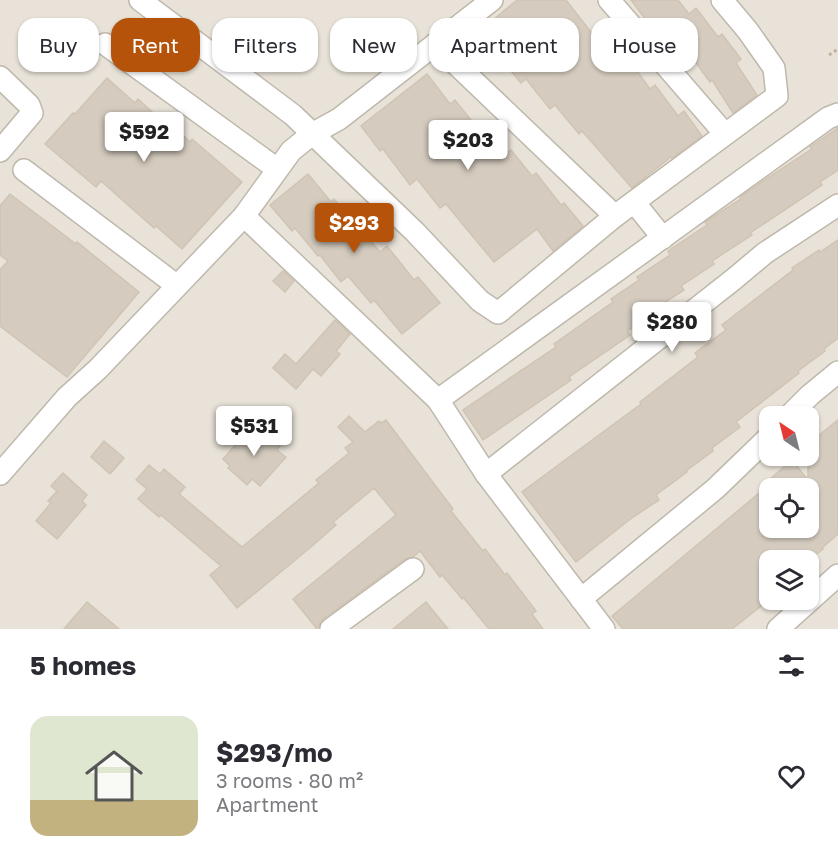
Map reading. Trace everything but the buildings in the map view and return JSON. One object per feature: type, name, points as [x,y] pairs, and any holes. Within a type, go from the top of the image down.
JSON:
[{"type":"street","points":[[140,0],[278,103],[415,232],[480,301],[498,313],[615,216],[777,96],[774,68],[748,31],[722,0]]},
{"type":"street","points":[[469,18],[492,0]]},
{"type":"street","points":[[609,0],[725,134]]},
{"type":"street","points":[[105,44],[277,169]]},
{"type":"street","points":[[0,474],[67,397],[98,369],[244,216],[291,151],[312,134],[339,119],[429,49]]},
{"type":"street","points":[[464,72],[615,216]]},
{"type":"street","points":[[0,77],[29,105],[32,113],[0,151]]},
{"type":"street","points":[[438,399],[828,118],[838,114]]},
{"type":"street","points":[[24,170],[176,285]]},
{"type":"street","points":[[634,202],[663,238]]},
{"type":"street","points":[[486,474],[734,279],[765,252],[838,205]]},
{"type":"street","points":[[244,216],[438,399],[486,474],[604,629]]},
{"type":"street","points":[[799,406],[838,372]]},
{"type":"street","points":[[581,599],[715,489],[759,447]]},
{"type":"street","points":[[331,629],[413,569]]},
{"type":"street","points":[[778,629],[838,575]]},
{"type":"path","points":[[830,55],[838,49]]},
{"type":"shaded area","points":[[0,0],[838,0],[838,629],[0,629]]}]
